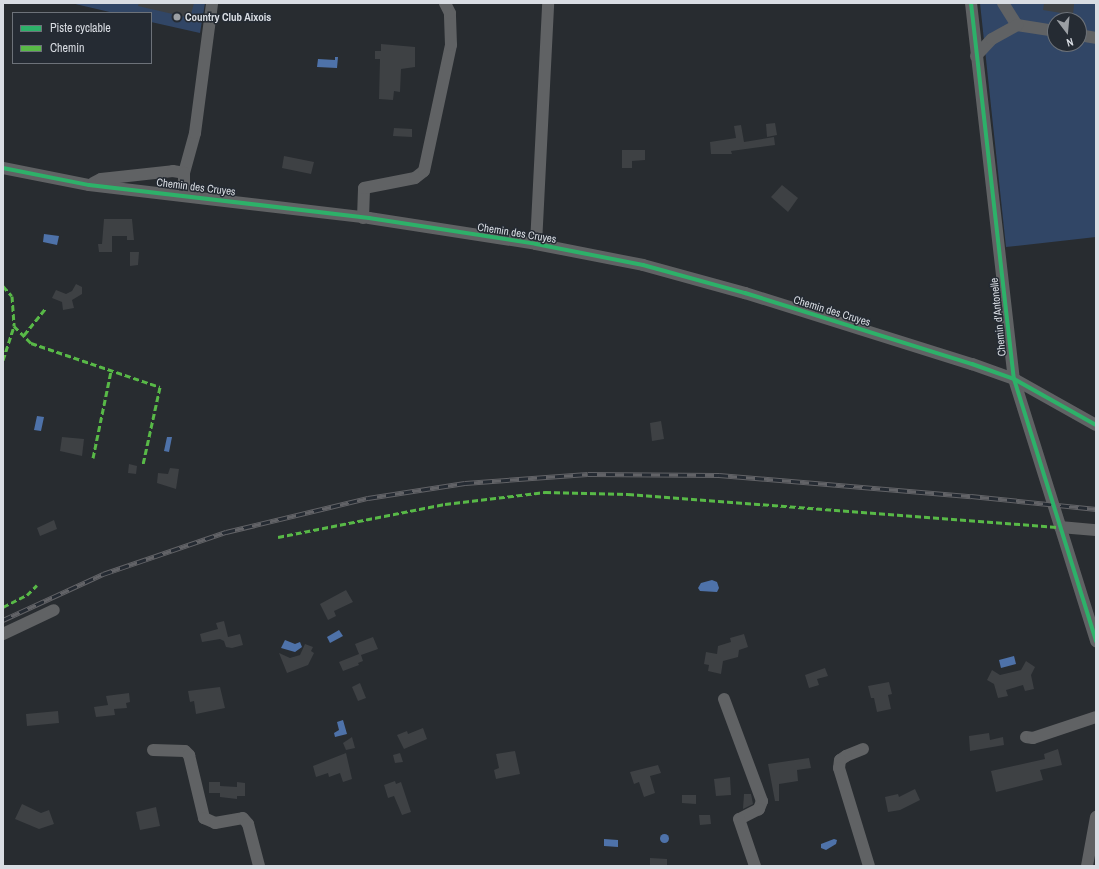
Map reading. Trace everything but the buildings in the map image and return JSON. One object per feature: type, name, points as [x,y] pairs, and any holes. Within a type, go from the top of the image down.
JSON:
[{"type":"street","name":"Chemin des Cruyes","points":[[184,195],[184,173],[195,133],[212,3]]},
{"type":"street","points":[[363,218],[364,188],[415,178],[424,171],[451,44],[450,13],[445,3]]},
{"type":"street","points":[[536,244],[548,3]]},
{"type":"street","name":"Chemin d'Antonelle","points":[[971,3],[1014,380],[1096,641]]},
{"type":"street","points":[[1003,3],[1017,25]]},
{"type":"street","points":[[976,56],[992,39],[1017,25],[1047,30]]},
{"type":"street","name":"Chemin des Cruyes","points":[[3,168],[89,185],[184,195],[363,218],[536,244],[643,265],[745,293],[972,364],[1014,380],[1096,426]]},
{"type":"street","name":"Chemin des Cruyes","points":[[89,185],[101,179],[163,170],[184,173]]},
{"type":"street","points":[[1060,527],[1096,530]]},
{"type":"street","points":[[3,634],[54,610]]},
{"type":"street","points":[[724,699],[762,801],[759,809],[739,819],[755,866]]},
{"type":"street","points":[[1026,737],[1034,738],[1096,717]]},
{"type":"street","points":[[863,749],[840,760],[839,768],[869,866]]},
{"type":"street","points":[[154,750],[185,751],[189,755],[204,818],[215,823],[243,818],[248,824],[259,866]]},
{"type":"street","points":[[1087,866],[1096,817]]},
{"type":"shaded area","name":"Country Club Aixois","points":[[71,3],[205,3],[200,33],[152,22],[152,12],[110,12]]},
{"type":"shaded area","points":[[980,3],[1096,3],[1096,237],[1006,247]]},
{"type":"shaded area","points":[[335,57],[338,57],[337,68],[317,67],[318,59],[335,60]]},
{"type":"shaded area","points":[[44,234],[59,236],[57,245],[43,242]]},
{"type":"shaded area","points":[[37,416],[44,417],[41,431],[34,430]]},
{"type":"shaded area","points":[[167,437],[172,437],[169,452],[164,451]]},
{"type":"shaded area","points":[[712,580],[717,582],[719,588],[717,592],[700,591],[698,588],[701,583]]},
{"type":"shaded area","points":[[339,630],[343,636],[330,643],[327,637]]},
{"type":"shaded area","points":[[285,640],[295,644],[300,642],[302,647],[295,652],[281,648]]},
{"type":"shaded area","points":[[1014,656],[1016,664],[1001,668],[999,660]]},
{"type":"shaded area","points":[[343,720],[347,734],[335,737],[334,733],[339,730],[337,722]]},
{"type":"shaded area","points":[[662,834],[666,834],[668,838],[666,842],[662,842],[660,840],[660,836]]},
{"type":"shaded area","points":[[604,839],[618,840],[618,847],[604,846]]},
{"type":"shaded area","points":[[834,839],[837,840],[836,844],[826,850],[821,848],[821,844]]},
{"type":"railway","points":[[3,620],[103,574],[226,532],[368,498],[465,483],[588,474],[719,475],[971,496],[1096,509]]},
{"type":"marked path","points":[[3,286],[12,296],[14,326],[31,343],[160,387],[143,464]]},
{"type":"marked path","points":[[24,335],[46,308]]},
{"type":"marked path","points":[[3,360],[14,326]]},
{"type":"marked path","points":[[93,458],[111,371]]},
{"type":"marked path","points":[[278,537],[445,504],[545,492],[628,494],[1060,527]]},
{"type":"marked path","points":[[3,607],[27,595],[37,585]]},
{"type":"cycle path","points":[[971,3],[1014,379],[1096,641]]},
{"type":"cycle path","points":[[3,168],[89,185],[369,218],[536,244],[643,265],[745,293],[972,364],[1014,379],[1096,425]]},
{"type":"place","name":"Country Club Aixois","points":[[177,17]]}]
